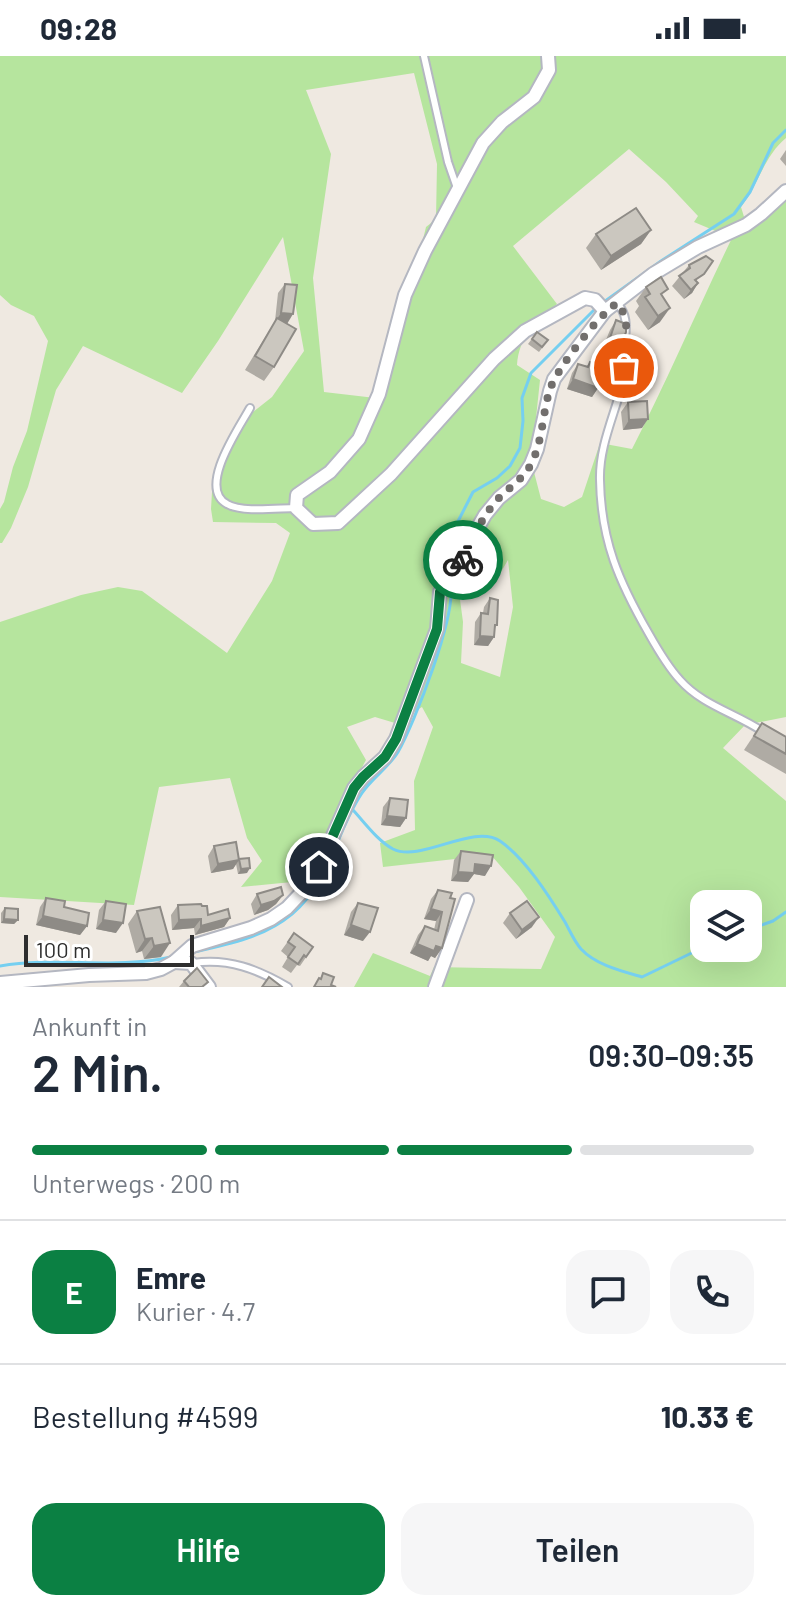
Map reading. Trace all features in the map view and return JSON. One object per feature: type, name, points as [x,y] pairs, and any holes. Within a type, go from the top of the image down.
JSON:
[{"type":"street","points":[[548,56],[549,70],[534,97],[502,122],[483,143],[425,251],[405,295],[379,394],[359,439],[330,472],[297,495],[296,508],[313,524],[338,523],[391,474],[494,359],[525,331],[585,298],[601,306],[617,303],[653,274],[698,247],[746,225],[786,191]]},
{"type":"street","points":[[0,983],[146,973],[161,969],[182,959],[192,946],[271,919],[303,891],[319,867],[354,788],[385,757],[396,739],[437,629],[440,592],[457,573],[485,515],[499,498],[521,480],[531,464],[554,379],[590,328],[601,306]]},
{"type":"street","points":[[435,987],[467,900]]},
{"type":"street","points":[[182,959],[209,987]]},
{"type":"lane","points":[[424,56],[457,189]]},
{"type":"lane","points":[[617,303],[626,317],[624,368],[600,477],[603,519],[613,561],[632,604],[679,679],[696,696],[748,721],[774,739]]},
{"type":"lane","points":[[250,408],[218,470],[215,488],[218,496],[226,504],[242,508],[296,508]]},
{"type":"lane","points":[[182,959],[244,966],[288,987]]},
{"type":"green space","points":[[0,56],[786,56],[786,138],[772,153],[741,207],[745,220],[786,184],[786,717],[745,725],[723,748],[786,801],[786,987],[354,987],[373,953],[430,976],[434,967],[541,969],[555,937],[491,855],[383,867],[380,843],[415,830],[414,781],[433,727],[422,707],[395,723],[375,717],[347,727],[366,760],[307,874],[292,882],[241,887],[262,861],[247,838],[230,778],[159,787],[134,905],[0,897],[0,622],[81,595],[118,587],[142,591],[227,653],[272,581],[290,533],[276,523],[213,522],[213,475],[243,420],[272,397],[304,351],[283,237],[182,393],[83,346],[56,390],[28,487],[11,528],[0,543],[0,509],[27,431],[48,341],[34,316],[11,305],[0,295]],"holes":[[[414,73],[437,164],[436,219],[426,227],[384,399],[324,392],[313,278],[331,154],[306,90]],[[629,149],[698,216],[694,222],[732,238],[632,449],[600,443],[582,497],[564,507],[541,499],[534,472],[540,380],[517,365],[525,338],[557,304],[513,246]],[[508,560],[513,607],[500,677],[461,663],[463,622],[459,592],[466,576],[486,582],[498,577]]]},
{"type":"building","points":[[636,208],[651,230],[611,256],[596,234]]},
{"type":"building","points":[[706,256],[713,261],[704,274],[695,280],[698,283],[691,290],[679,276],[690,268],[689,265]]},
{"type":"building","points":[[661,277],[668,289],[661,294],[670,308],[658,316],[645,297],[650,294],[646,287]]},
{"type":"building","points":[[285,284],[297,285],[293,314],[281,313]]},
{"type":"building","points":[[277,318],[296,329],[274,367],[255,356]]},
{"type":"building","points":[[616,320],[626,324],[621,345],[609,341]]},
{"type":"building","points":[[537,332],[548,340],[542,347],[532,339]]},
{"type":"building","points":[[590,362],[605,367],[598,388],[573,379],[578,364],[588,367]]},
{"type":"building","points":[[647,401],[648,419],[629,420],[628,402]]},
{"type":"building","points":[[490,598],[498,600],[494,637],[480,636],[481,613],[488,614]]},
{"type":"building","points":[[762,723],[786,737],[786,754],[754,736]]},
{"type":"building","points":[[390,798],[408,800],[406,818],[387,816]]},
{"type":"building","points":[[236,842],[239,860],[218,864],[214,846]]},
{"type":"building","points":[[461,851],[493,855],[491,866],[475,864],[474,873],[458,872]]},
{"type":"building","points":[[249,858],[250,868],[241,869],[239,859]]},
{"type":"building","points":[[281,887],[283,895],[261,905],[257,894]]},
{"type":"building","points":[[438,890],[452,893],[450,898],[455,899],[442,948],[436,946],[434,951],[417,944],[425,926],[438,931],[442,912],[431,909]]},
{"type":"building","points":[[46,898],[65,901],[64,907],[89,913],[87,926],[43,916]]},
{"type":"building","points":[[106,901],[126,904],[123,923],[103,920]]},
{"type":"building","points":[[527,901],[539,917],[522,930],[510,913]]},
{"type":"building","points":[[358,903],[378,908],[370,932],[351,925]]},
{"type":"building","points":[[178,905],[207,906],[208,915],[228,909],[230,918],[201,926],[201,919],[179,920]]},
{"type":"building","points":[[160,907],[170,943],[154,946],[152,938],[145,939],[137,911]]},
{"type":"building","points":[[5,908],[18,909],[18,920],[4,919]]},
{"type":"building","points":[[294,933],[313,947],[298,964],[288,957],[295,947],[288,942]]},
{"type":"building","points":[[197,968],[208,982],[202,987],[189,987],[184,981]]},
{"type":"building","points":[[323,973],[334,977],[331,985],[336,987],[314,987]]},
{"type":"building","points":[[269,977],[282,987],[262,987]]},
{"type":"waterway","points":[[601,304],[734,214],[750,192],[773,143],[786,130]]},
{"type":"waterway","points":[[449,576],[445,561],[452,533],[473,492],[510,466],[520,448],[522,398],[531,373],[595,309]]},
{"type":"waterway","points":[[190,953],[244,940],[269,929],[292,914],[316,886],[362,793],[398,752],[405,738],[441,642],[448,618],[450,584]]},
{"type":"waterway","points":[[353,810],[382,841],[393,849],[405,852],[476,837],[500,841],[536,878],[581,949],[609,967],[642,977],[690,954]]},
{"type":"waterway","points":[[762,925],[786,912]]},
{"type":"waterway","points":[[0,966],[43,962],[150,961],[171,957]]},
{"type":"way so far","points":[[463,560],[485,515],[499,498],[521,480],[531,464],[554,379],[590,328],[617,303],[626,317],[624,368]]},
{"type":"route","points":[[319,867],[354,788],[385,757],[396,739],[437,629],[440,592],[457,573],[463,560]]}]
